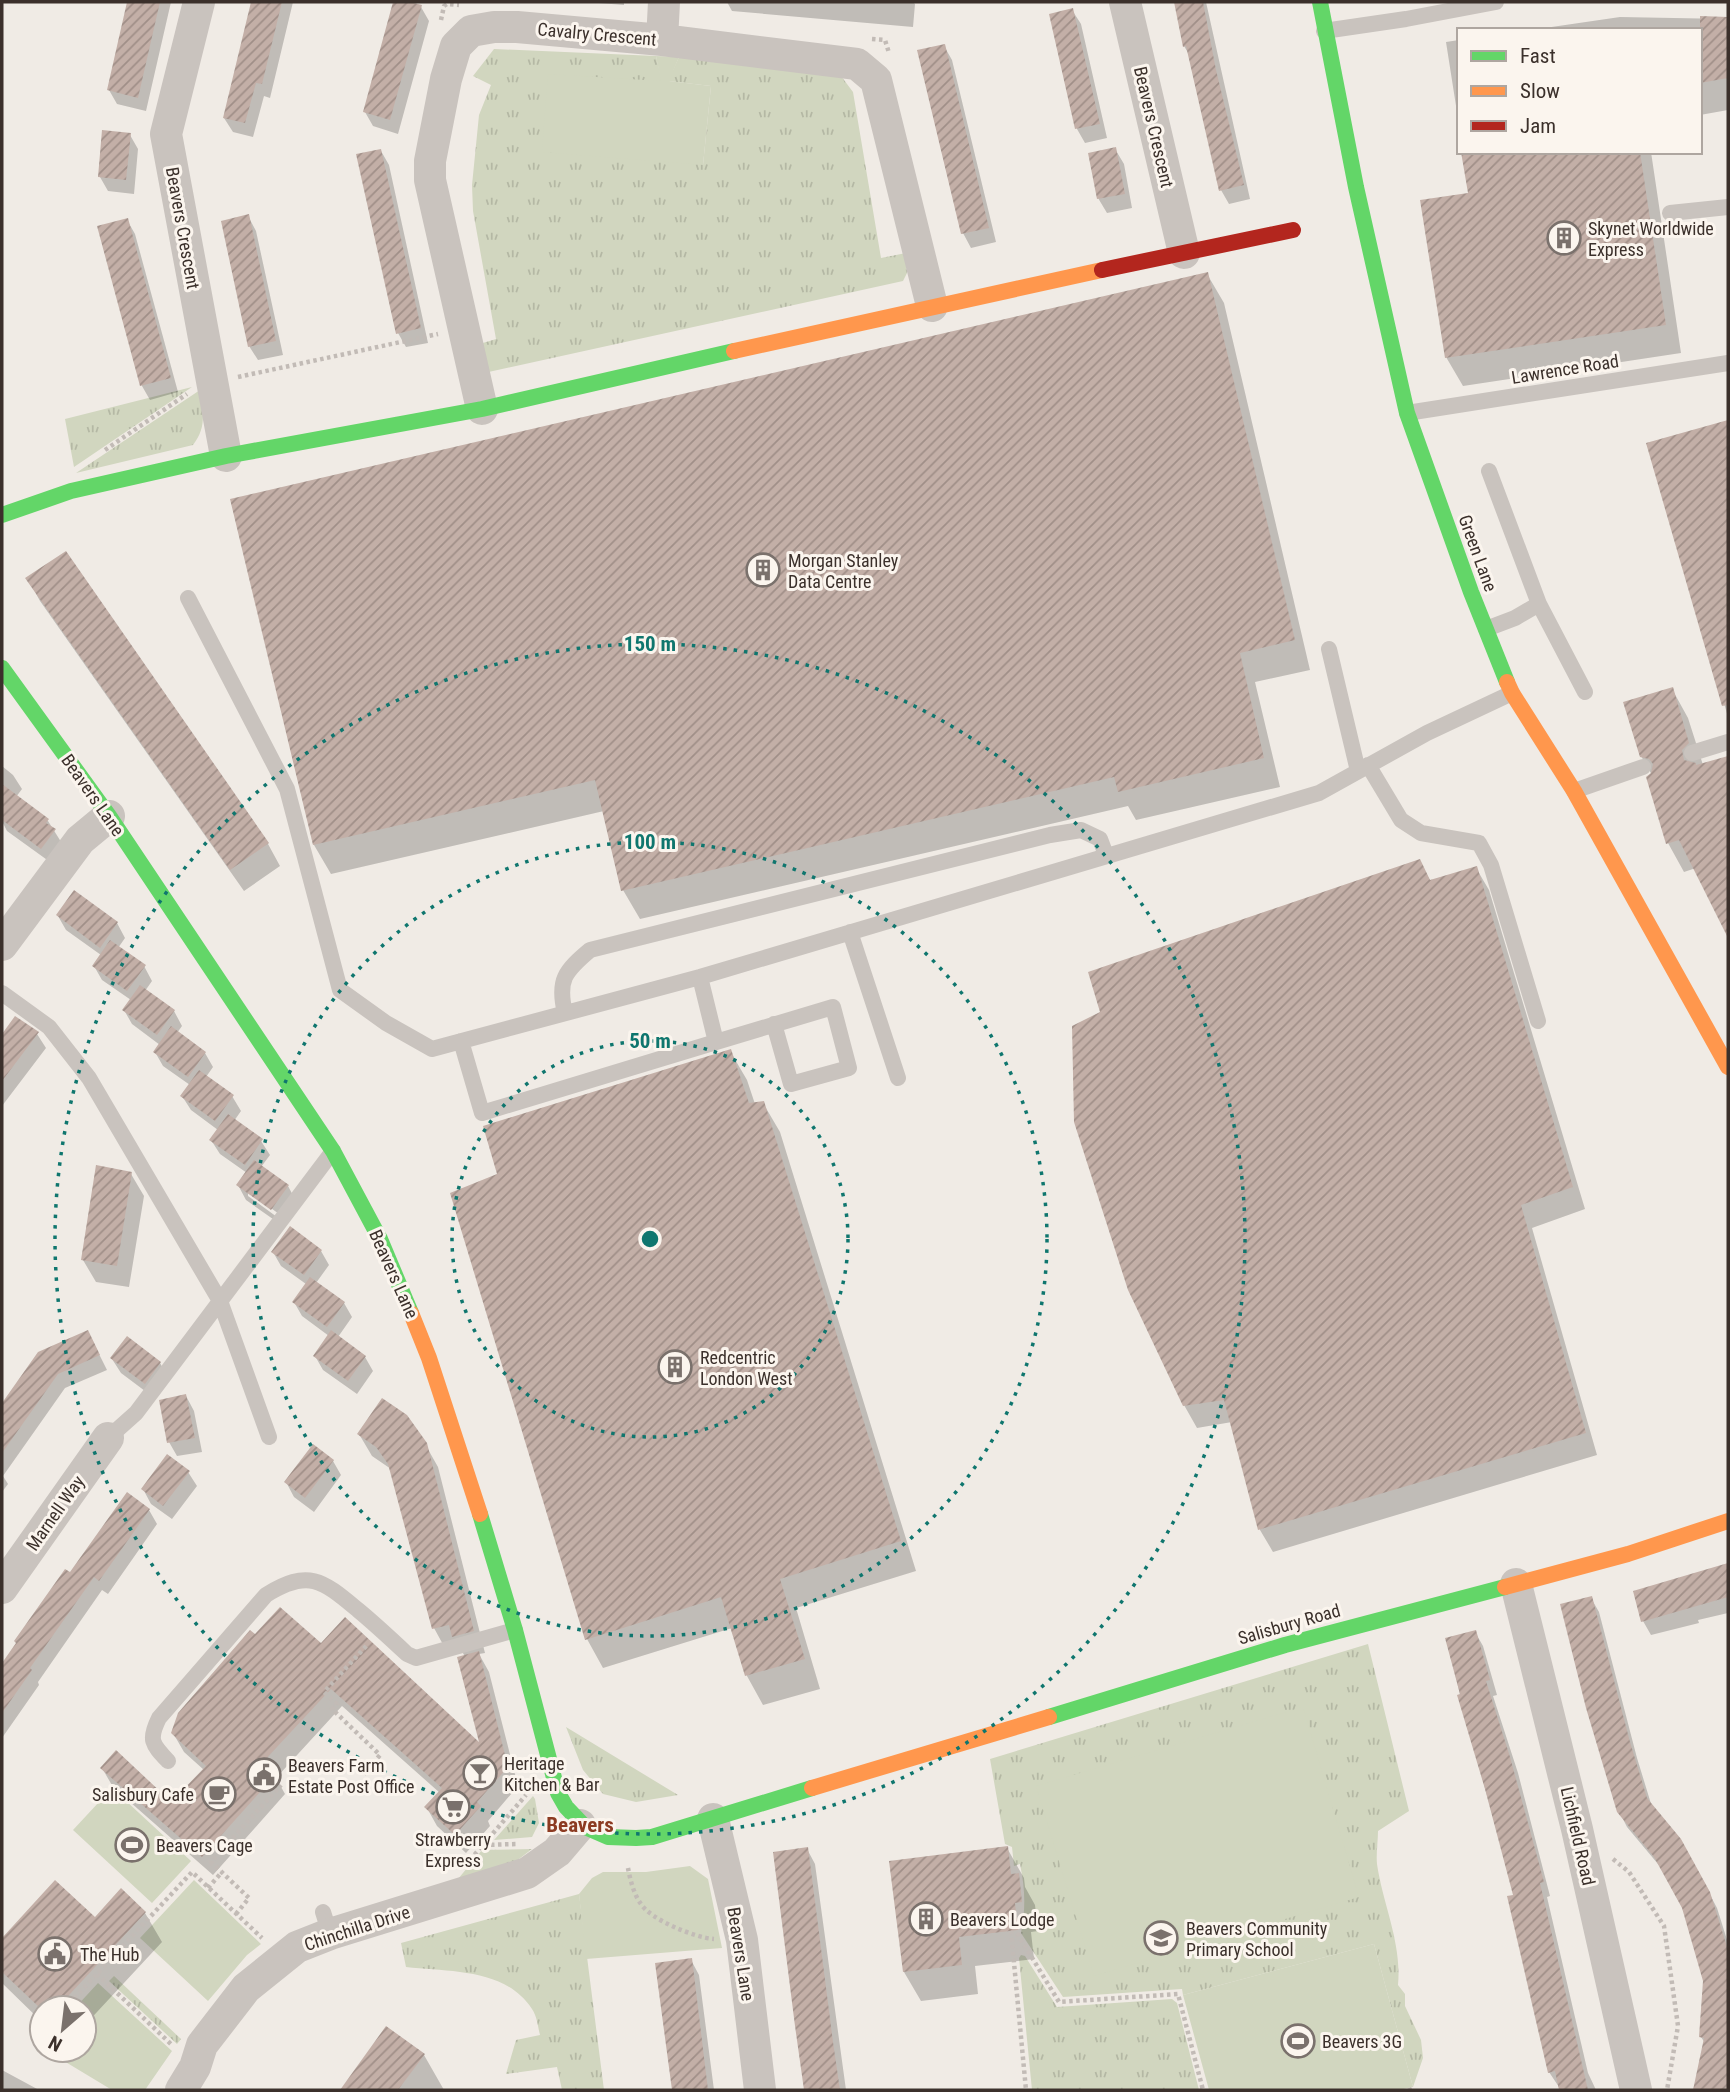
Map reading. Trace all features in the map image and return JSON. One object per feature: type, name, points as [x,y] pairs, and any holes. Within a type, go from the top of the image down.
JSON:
[{"type":"street","name":"Beavers Crescent","points":[[199,2],[166,134],[226,456]]},
{"type":"street","points":[[662,40],[664,2]]},
{"type":"street","name":"Beavers Crescent","points":[[1125,2],[1184,253]]},
{"type":"street","name":"Green Lane","points":[[1320,2],[1407,413],[1486,629],[1512,693],[1574,791],[1728,1068]]},
{"type":"street","name":"Cavalry Crescent","points":[[482,409],[430,180],[433,139],[446,79],[456,46],[471,32],[494,27],[517,27],[662,40],[857,64],[876,80],[932,306]]},
{"type":"street","points":[[2,514],[71,491],[226,456],[482,409],[932,306],[1293,230]]},
{"type":"street","name":"Beavers Lane","points":[[2,668],[109,816],[333,1151],[380,1239],[429,1358],[466,1468],[515,1630],[550,1768],[565,1809],[580,1825]]},
{"type":"street","points":[[2,945],[80,840],[109,816]]},
{"type":"street","name":"Marnell Way","points":[[2,1588],[108,1438]]},
{"type":"street","name":"Salisbury Road","points":[[713,1819],[1285,1645],[1628,1554],[1728,1521]]},
{"type":"street","name":"Lichfield Road","points":[[1516,1584],[1577,1829],[1636,2090]]},
{"type":"street","points":[[580,1825],[615,1839],[629,1839],[652,1836],[713,1819]]},
{"type":"street","name":"Beavers Lane","points":[[713,1819],[742,1940],[760,2090]]},
{"type":"street","name":"Chinchilla Drive","points":[[188,2078],[202,2045],[246,1988],[326,1923],[527,1873],[557,1852],[580,1825]]},
{"type":"lane","points":[[1324,31],[1496,2]]},
{"type":"lane","points":[[1670,213],[1728,207]]},
{"type":"lane","name":"Lawrence Road","points":[[1407,413],[1728,363]]},
{"type":"lane","points":[[1489,471],[1539,604],[1585,692]]},
{"type":"lane","points":[[188,598],[286,789],[340,990],[386,1023],[432,1049],[700,977],[1319,793],[1427,733],[1512,693]]},
{"type":"lane","points":[[1486,629],[1515,618],[1539,604]]},
{"type":"lane","points":[[1329,649],[1363,768],[1401,820],[1421,832],[1479,844],[1491,865],[1538,1021]]},
{"type":"lane","points":[[1692,753],[1728,742]]},
{"type":"lane","points":[[1574,791],[1643,767]]},
{"type":"lane","points":[[565,1013],[561,995],[568,968],[590,950],[1050,835],[1081,830],[1100,839],[1106,855]]},
{"type":"lane","points":[[850,932],[898,1078]]},
{"type":"lane","points":[[700,977],[716,1042]]},
{"type":"lane","points":[[2,993],[48,1027],[89,1078],[220,1301],[269,1437]]},
{"type":"lane","points":[[461,1041],[482,1114],[774,1024],[832,1007],[849,1068],[792,1084],[774,1024]]},
{"type":"lane","points":[[108,1438],[136,1413],[333,1151]]},
{"type":"lane","points":[[167,1761],[154,1746],[152,1733],[159,1718],[266,1595],[285,1584],[304,1580],[329,1586],[407,1654],[416,1658],[515,1630]]},
{"type":"path","points":[[438,32],[444,6],[460,5]]},
{"type":"path","points":[[872,39],[885,40],[890,55]]},
{"type":"path","points":[[102,451],[201,385],[441,334]]},
{"type":"path","points":[[364,1647],[324,1692],[337,1704],[332,1709],[380,1755],[364,1774]]},
{"type":"path","points":[[466,1864],[550,1768]]},
{"type":"path","points":[[236,1914],[249,1898],[211,1862],[281,1785]]},
{"type":"path","points":[[1577,1829],[1629,1872],[1664,1926],[1678,2025],[1667,2090]]},
{"type":"path","points":[[629,1839],[628,1871],[641,1905],[654,1916],[700,1938],[742,1940]]},
{"type":"path","points":[[78,1994],[192,1872],[282,1957]]},
{"type":"path","points":[[208,1888],[222,1872]]},
{"type":"path","points":[[1026,2090],[1014,1932],[1059,2002],[1178,1994],[1203,2090]]},
{"type":"path","points":[[97,1974],[188,2078]]},
{"type":"green space","points":[[494,49],[656,56],[662,81],[703,165],[711,86],[668,81],[679,57],[841,76],[853,92],[881,258],[906,253],[907,273],[903,281],[484,373],[473,346],[496,339],[473,211],[472,185],[479,115],[491,85],[473,76]]},
{"type":"green space","points":[[656,56],[679,57],[669,81],[711,86],[703,165],[542,152],[548,74],[661,81]]},
{"type":"green space","points":[[192,387],[74,467],[65,419]]},
{"type":"green space","points":[[200,390],[202,425],[193,445],[76,473]]},
{"type":"green space","points":[[1368,1644],[1409,1811],[1378,1831],[1377,1860],[1395,1939],[1398,1985],[1405,1994],[1405,2006],[1421,2040],[1423,2058],[1413,2087],[1374,1944],[1183,1995],[1182,1989],[1063,1997],[1021,1933],[1024,1907],[1022,1873],[1020,1864],[1014,1866],[1012,1847],[1005,1844],[990,1759]]},
{"type":"green space","points":[[1303,1707],[1359,1897],[1094,1976],[1036,1786]]},
{"type":"green space","points":[[566,1727],[678,1795],[636,1802],[603,1794],[583,1770]]},
{"type":"green space","name":"Beavers Cage","points":[[112,1788],[191,1861],[152,1903],[73,1830]]},
{"type":"green space","points":[[533,1796],[539,1823],[532,1837],[494,1840]]},
{"type":"green space","points":[[532,1849],[515,1862],[458,1879],[482,1850]]},
{"type":"green space","points":[[690,1866],[708,1879],[722,1948],[586,1959],[579,1894],[592,1878],[603,1872],[646,1872]]},
{"type":"green space","points":[[194,1880],[261,1944],[247,1955],[208,2001],[140,1938]]},
{"type":"green space","points":[[579,1894],[604,2090],[562,2090],[557,2067],[506,2074],[516,2040],[540,2035],[532,2009],[521,1996],[492,1979],[475,1974],[406,1967],[401,1943]]},
{"type":"green space","name":"Beavers 3G","points":[[1374,1944],[1413,2087],[1399,2090],[1209,2090],[1183,1995]]},
{"type":"green space","points":[[1021,1955],[1025,1956],[1057,2007],[1172,1999],[1177,2003],[1199,2090],[1032,2090],[1019,1958]]},
{"type":"green space","points":[[114,1976],[181,2039],[177,2044],[109,1981]]},
{"type":"green space","points":[[98,1983],[172,2051],[145,2090],[112,2090],[69,2064],[98,2064],[98,1994],[88,1994]]},
{"type":"building","points":[[127,2],[160,2],[138,98],[107,90]]},
{"type":"building","points":[[251,2],[282,2],[262,84],[256,83],[245,123],[223,118]]},
{"type":"building","points":[[393,2],[422,5],[390,120],[363,112]]},
{"type":"building","points":[[1174,2],[1203,2],[1216,70],[1244,185],[1219,191]]},
{"type":"building","points":[[1073,8],[1100,124],[1075,129],[1049,14]]},
{"type":"building","points":[[1700,16],[1728,17],[1728,78],[1702,83]]},
{"type":"building","points":[[945,44],[989,228],[961,234],[917,50]]},
{"type":"building","points":[[102,130],[131,133],[126,180],[98,177]]},
{"type":"building","points":[[1116,147],[1125,194],[1097,199],[1088,153]]},
{"type":"building","points":[[381,149],[421,328],[396,334],[356,154]]},
{"type":"building","name":"Skynet Worldwide Express","points":[[1461,154],[1640,154],[1666,325],[1445,358],[1420,200],[1468,193]]},
{"type":"building","points":[[249,214],[276,341],[248,347],[221,221]]},
{"type":"building","points":[[128,218],[171,378],[140,386],[97,226]]},
{"type":"building","name":"Morgan Stanley Data Centre","points":[[1208,272],[1295,640],[1240,653],[1264,758],[1118,792],[1114,777],[621,891],[595,780],[313,845],[230,499]]},
{"type":"building","points":[[1728,420],[1728,705],[1722,706],[1646,443]]},
{"type":"building","points":[[66,551],[269,843],[230,870],[25,578]]},
{"type":"building","points":[[1673,687],[1689,743],[1682,750],[1684,760],[1696,765],[1728,756],[1728,938],[1679,840],[1666,844],[1646,777],[1651,773],[1653,764],[1649,759],[1640,757],[1623,702]]},
{"type":"building","points":[[2,784],[49,819],[46,823],[56,829],[41,849],[2,820]]},
{"type":"building","points":[[1420,859],[1430,880],[1477,866],[1573,1187],[1521,1205],[1586,1433],[1258,1530],[1224,1400],[1183,1406],[1128,1290],[1074,1122],[1072,1026],[1100,1012],[1088,972]]},
{"type":"building","points":[[74,890],[118,922],[100,948],[56,915]]},
{"type":"building","points":[[110,940],[146,965],[127,991],[92,966]]},
{"type":"building","points":[[140,985],[175,1010],[157,1035],[122,1010]]},
{"type":"building","points":[[15,1016],[39,1032],[2,1081],[2,1034]]},
{"type":"building","points":[[171,1026],[206,1052],[188,1077],[153,1052]]},
{"type":"building","name":"Redcentric London West","points":[[731,1049],[749,1103],[764,1101],[901,1541],[780,1579],[805,1659],[745,1676],[721,1597],[585,1640],[450,1193],[497,1174],[483,1126]]},
{"type":"building","points":[[199,1070],[234,1095],[215,1121],[180,1096]]},
{"type":"building","points":[[228,1114],[263,1139],[245,1165],[209,1140]]},
{"type":"building","points":[[254,1160],[289,1185],[271,1210],[236,1185]]},
{"type":"building","points":[[96,1165],[132,1172],[117,1266],[81,1260]]},
{"type":"building","points":[[290,1226],[322,1250],[304,1275],[271,1252]]},
{"type":"building","points":[[310,1277],[345,1302],[327,1327],[292,1302]]},
{"type":"building","points":[[88,1330],[100,1355],[58,1374],[2,1453],[2,1403],[38,1352]]},
{"type":"building","points":[[331,1330],[366,1356],[348,1381],[313,1356]]},
{"type":"building","points":[[127,1336],[161,1362],[145,1384],[110,1358]]},
{"type":"building","points":[[186,1394],[195,1438],[167,1443],[159,1400]]},
{"type":"building","points":[[382,1398],[407,1415],[427,1443],[474,1631],[452,1637],[449,1625],[432,1629],[388,1464],[376,1447],[357,1434]]},
{"type":"building","points":[[313,1444],[334,1460],[305,1498],[284,1482]]},
{"type":"building","points":[[167,1454],[190,1471],[163,1506],[141,1489]]},
{"type":"building","points":[[127,1492],[150,1509],[99,1581],[94,1577],[2,1713],[2,1663],[16,1643],[14,1641],[65,1569],[70,1572]]},
{"type":"building","points":[[1728,1563],[1728,1597],[1641,1622],[1633,1591]]},
{"type":"building","points":[[1592,1596],[1647,1798],[1681,1839],[1710,1892],[1728,1950],[1728,2090],[1693,2090],[1704,2038],[1699,2037],[1703,1981],[1682,1908],[1654,1857],[1617,1812],[1586,1708],[1560,1604]]},
{"type":"building","points":[[280,1607],[321,1643],[345,1617],[479,1742],[457,1657],[479,1651],[508,1767],[477,1802],[481,1806],[455,1835],[424,1807],[442,1788],[331,1689],[263,1762],[276,1774],[202,1857],[100,1768],[116,1750],[165,1796],[168,1793],[174,1799],[206,1766],[171,1733],[178,1713],[250,1630],[255,1634]]},
{"type":"building","points":[[1476,1630],[1490,1680],[1486,1681],[1544,1882],[1540,1883],[1588,2090],[1559,2090],[1555,2071],[1548,2073],[1507,1896],[1513,1895],[1457,1695],[1460,1694],[1445,1638]]},
{"type":"building","name":"Beavers Lodge","points":[[1008,1846],[1011,1874],[1019,1873],[1022,1902],[1015,1903],[1018,1930],[959,1937],[962,1965],[903,1972],[889,1861]]},
{"type":"building","points":[[808,1847],[840,2090],[804,2090],[795,2026],[773,1852]]},
{"type":"building","name":"The Hub","points":[[55,1880],[95,1917],[121,1888],[146,1912],[70,1994],[28,1994],[28,1997],[2,1972],[2,1938]]},
{"type":"building","points":[[692,1958],[708,2090],[672,2090],[655,1963]]},
{"type":"building","points":[[386,2026],[425,2054],[398,2090],[340,2090]]},
{"type":"traffic: fast","points":[[1320,2],[1356,187],[1407,413],[1471,592],[1507,682]]},
{"type":"traffic: fast","points":[[2,515],[71,491],[226,456],[482,409],[734,351]]},
{"type":"traffic: fast","points":[[2,668],[109,816],[333,1151],[380,1239],[411,1313]]},
{"type":"traffic: fast","points":[[480,1514],[515,1630],[558,1793],[566,1807],[585,1827],[608,1837],[652,1837],[812,1788]]},
{"type":"traffic: fast","points":[[1049,1717],[1285,1645],[1505,1587]]},
{"type":"traffic: slow","points":[[734,351],[1102,270]]},
{"type":"traffic: slow","points":[[1507,682],[1574,791],[1728,1067]]},
{"type":"traffic: slow","points":[[411,1313],[429,1358],[480,1514]]},
{"type":"traffic: slow","points":[[1505,1587],[1628,1554],[1728,1521]]},
{"type":"traffic: slow","points":[[812,1788],[1049,1717]]},
{"type":"traffic: jam","points":[[1102,270],[1293,230]]},
{"type":"place","name":"Skynet Worldwide Express","points":[[1564,238]]},
{"type":"place","name":"Morgan Stanley Data Centre","points":[[763,570]]},
{"type":"place","name":"Redcentric London West","points":[[675,1367]]},
{"type":"place","name":"Heritage Kitchen & Bar","points":[[480,1773]]},
{"type":"place","name":"Beavers Farm Estate Post Office","points":[[264,1775]]},
{"type":"place","name":"Salisbury Cafe","points":[[219,1794]]},
{"type":"place","name":"Strawberry Express","points":[[453,1807]]},
{"type":"place","name":"Beavers Cage","points":[[132,1845]]},
{"type":"place","name":"Beavers Lodge","points":[[926,1919]]},
{"type":"place","name":"Beavers Community Primary School","points":[[1161,1938]]},
{"type":"place","name":"The Hub","points":[[55,1954]]},
{"type":"place","name":"Beavers 3G","points":[[1298,2041]]},
{"type":"district","name":"Beavers","points":[[580,1825]]}]
